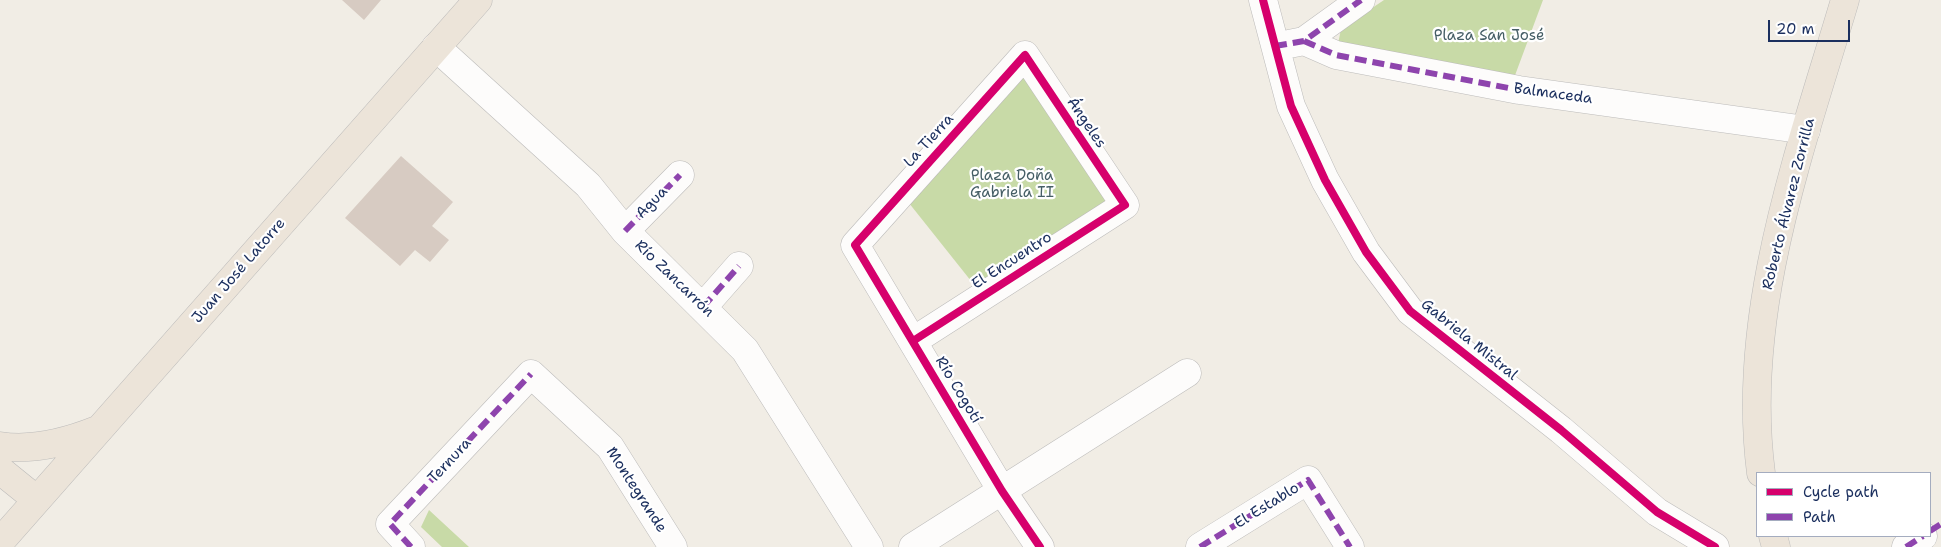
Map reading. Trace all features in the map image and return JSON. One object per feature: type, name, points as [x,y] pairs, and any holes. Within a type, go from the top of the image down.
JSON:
[{"type":"main road","name":"Juan José Latorre","points":[[0,542],[478,0]]},
{"type":"main road","name":"Roberto Álvarez Zorrilla","points":[[1761,472],[1759,374],[1765,301],[1785,204],[1845,0]]},
{"type":"main road","points":[[0,446],[30,447],[54,444],[99,430]]},
{"type":"main road","points":[[0,470],[37,500]]},
{"type":"street","name":"Gabriela Mistral","points":[[1263,0],[1291,106],[1325,180],[1366,252],[1410,311],[1562,430],[1657,512],[1715,547]]},
{"type":"street","points":[[1275,46],[1304,41],[1362,0]]},
{"type":"street","name":"Balmaceda","points":[[1304,41],[1336,55],[1519,90],[1806,130]]},
{"type":"street","name":"Río Zancarrón","points":[[436,47],[588,185],[625,231],[745,350],[869,547]]},
{"type":"street","name":"Ángeles","points":[[1025,55],[1124,205]]},
{"type":"street","name":"La Tierra","points":[[854,245],[1025,55]]},
{"type":"street","name":"Agua","points":[[625,231],[680,175]]},
{"type":"street","name":"El Encuentro","points":[[913,341],[1124,205]]},
{"type":"street","name":"Río Cogotí","points":[[854,245],[1002,491],[1040,547]]},
{"type":"street","points":[[703,307],[739,266]]},
{"type":"street","name":"Ternura","points":[[411,547],[390,524],[531,374]]},
{"type":"street","name":"Montegrande","points":[[531,374],[610,447],[673,547]]},
{"type":"street","points":[[913,547],[1187,374]]},
{"type":"street","name":"El Establo","points":[[1200,547],[1308,480],[1350,547]]},
{"type":"street","points":[[1906,547],[1921,537]]},
{"type":"green space","name":"Plaza San José","points":[[1384,0],[1543,0],[1514,78],[1337,49],[1341,29]]},
{"type":"green space","name":"Plaza Doña Gabriela II","points":[[1024,73],[1111,204],[979,291],[901,193]]},
{"type":"green space","points":[[429,510],[469,547],[442,547],[421,527]]},
{"type":"building","points":[[342,0],[381,0],[364,20]]},
{"type":"building","points":[[401,156],[453,202],[432,226],[449,240],[430,262],[415,250],[400,266],[345,218]]},
{"type":"marked path","points":[[1275,46],[1304,41],[1361,0]]},
{"type":"marked path","points":[[1304,41],[1336,55],[1519,90]]},
{"type":"marked path","points":[[625,231],[680,175]]},
{"type":"marked path","points":[[703,307],[739,266]]},
{"type":"marked path","points":[[411,547],[390,524],[531,374]]},
{"type":"marked path","points":[[1200,547],[1308,480],[1350,547]]},
{"type":"marked path","points":[[1931,530],[1941,524]]},
{"type":"marked path","points":[[1906,547],[1921,537]]},
{"type":"cycle path","points":[[1263,0],[1291,106],[1325,180],[1366,252],[1410,311],[1561,430],[1657,512],[1715,547]]},
{"type":"cycle path","points":[[913,341],[1125,205],[1025,55],[855,245],[1002,491],[1040,547]]}]
